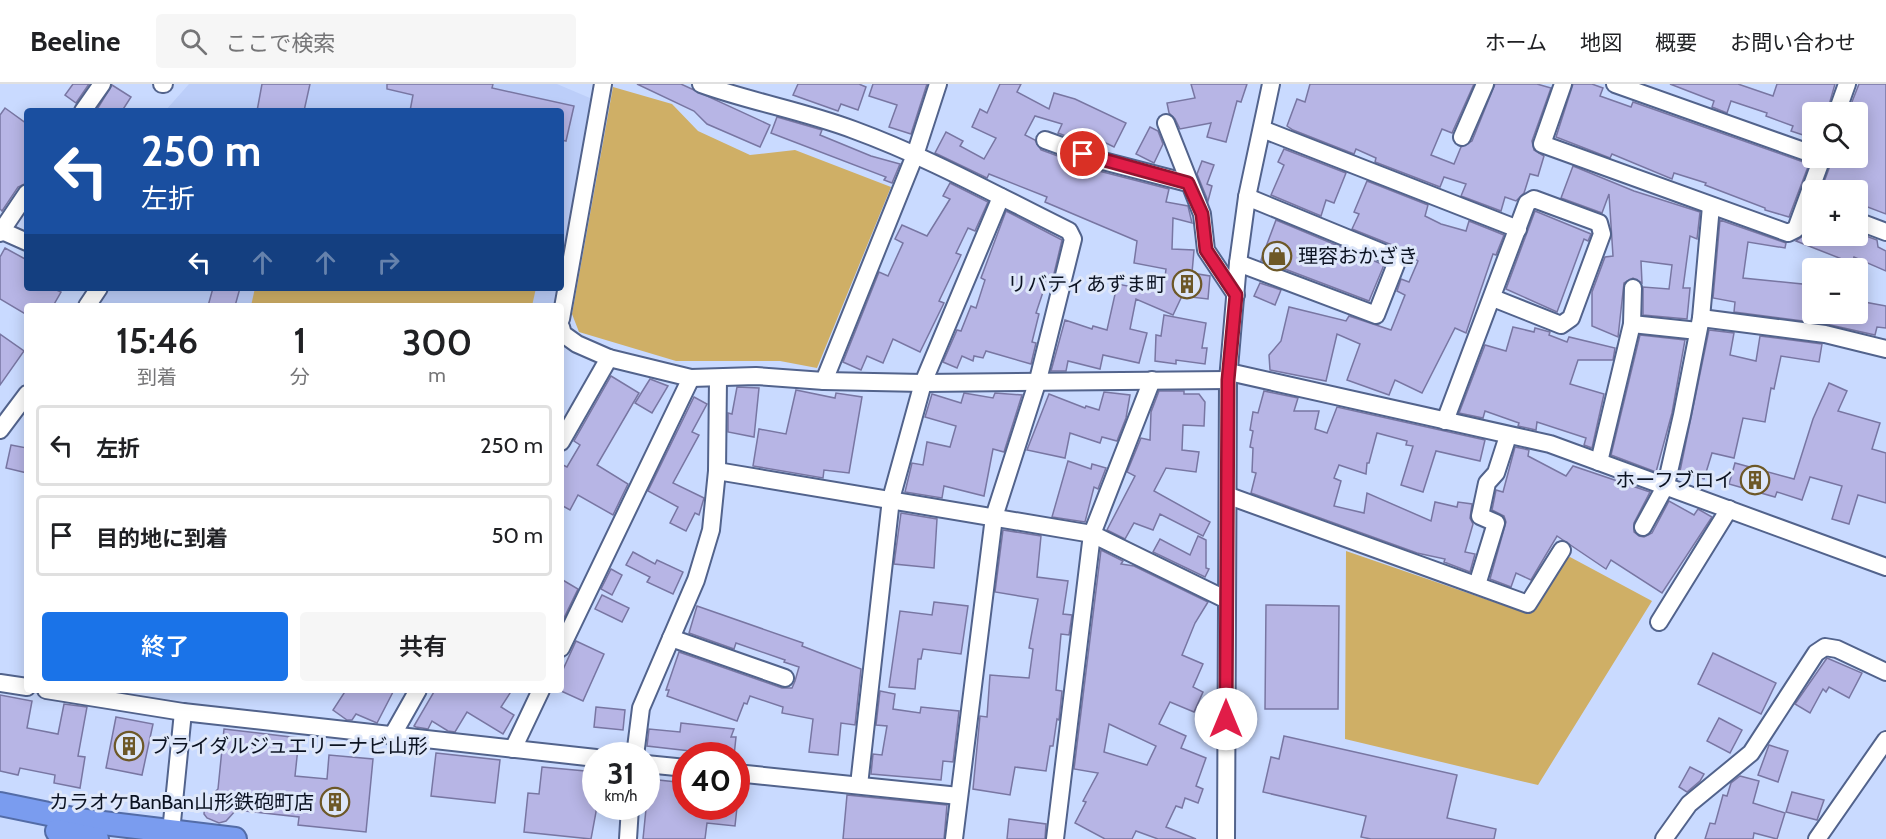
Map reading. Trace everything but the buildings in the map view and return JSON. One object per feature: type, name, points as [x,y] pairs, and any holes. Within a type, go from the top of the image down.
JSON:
[{"type":"highway","points":[[0,804],[173,836],[235,839]]},
{"type":"highway","points":[[0,819],[97,839]]},
{"type":"street","points":[[85,108],[102,84]]},
{"type":"street","points":[[564,303],[603,84]]},
{"type":"street","points":[[701,84],[736,97],[778,105],[854,129],[915,155],[1069,231],[1073,239],[1038,380],[994,517],[954,839]]},
{"type":"street","points":[[824,381],[915,155],[939,84]]},
{"type":"street","points":[[1226,839],[1229,376],[1246,197],[1271,84]]},
{"type":"street","points":[[1462,137],[1485,84]]},
{"type":"street","points":[[1563,84],[1542,144],[1788,233],[1796,229],[1802,217]]},
{"type":"street","points":[[1615,84],[1802,150]]},
{"type":"street","points":[[1841,102],[1847,84]]},
{"type":"street","points":[[1166,123],[1202,214],[1206,250],[1236,295]]},
{"type":"street","points":[[1262,129],[1518,229]]},
{"type":"street","points":[[1045,140],[1102,160],[1188,183]]},
{"type":"street","points":[[24,197],[0,231],[24,241]]},
{"type":"street","points":[[859,785],[891,499],[923,383],[1001,197]]},
{"type":"street","points":[[1238,263],[1376,315],[1398,259],[1246,197]]},
{"type":"street","points":[[1445,422],[1527,203],[1534,199],[1599,223],[1602,234],[1571,318],[1561,325],[1493,298]]},
{"type":"street","points":[[1643,527],[1666,486],[1699,325],[1711,206]]},
{"type":"street","points":[[1868,225],[1886,232]]},
{"type":"street","points":[[1599,462],[1632,324],[1633,288]]},
{"type":"street","points":[[1632,324],[1699,325],[1825,334],[1886,349]]},
{"type":"street","points":[[564,335],[577,344],[609,358],[691,378],[718,379],[756,376],[824,381],[923,383],[1152,380],[1229,376],[1550,444],[1886,567]]},
{"type":"street","points":[[564,437],[609,358]]},
{"type":"street","points":[[564,642],[691,378]]},
{"type":"street","points":[[636,742],[641,708],[696,580],[711,530],[717,471],[718,379]]},
{"type":"street","points":[[1055,839],[1092,534],[1152,380]]},
{"type":"street","points":[[0,430],[24,398]]},
{"type":"street","points":[[1477,585],[1496,523],[1480,516],[1482,505],[1487,483],[1496,473],[1508,436]]},
{"type":"street","points":[[717,471],[1092,534],[1227,600]]},
{"type":"street","points":[[1229,496],[1528,604],[1562,550]]},
{"type":"street","points":[[1659,621],[1729,509]]},
{"type":"street","points":[[671,638],[785,678]]},
{"type":"street","points":[[1664,839],[1689,804],[1751,753],[1816,653],[1825,647],[1837,649],[1886,672]]},
{"type":"street","points":[[0,682],[24,686]]},
{"type":"street","points":[[65,693],[183,712],[582,756]]},
{"type":"street","points":[[392,736],[416,693]]},
{"type":"street","points":[[513,749],[540,693]]},
{"type":"street","points":[[173,836],[183,712]]},
{"type":"street","points":[[1817,839],[1886,740]]},
{"type":"street","points":[[750,774],[959,796]]},
{"type":"street","points":[[627,839],[629,820]]},
{"type":"shaded area","points":[[189,84],[557,84],[597,101],[564,258],[564,108],[168,108]]},
{"type":"shaded area","points":[[613,87],[672,104],[698,131],[750,155],[795,150],[891,187],[817,368],[780,361],[676,361],[579,332],[572,314]]},
{"type":"shaded area","points":[[105,291],[557,291],[555,303],[99,303]]},
{"type":"shaded area","points":[[254,291],[535,291],[533,303],[252,303]]},
{"type":"shaded area","points":[[1346,551],[1529,614],[1564,559],[1570,557],[1652,601],[1538,785],[1345,739]]},
{"type":"place","name":"理容おかざき","points":[[1277,256]]},
{"type":"place","name":"リバティあずま町","points":[[1187,284]]},
{"type":"place","name":"ホーフブロイ","points":[[1755,480]]},
{"type":"place","name":"ブライダルジュエリーナビ山形","points":[[129,746]]},
{"type":"place","name":"カラオケBanBan山形鉄砲町店","points":[[335,802]]},
{"type":"route","points":[[1083,154],[1188,183],[1202,214],[1206,250],[1236,295],[1228,380],[1226,719]]}]
